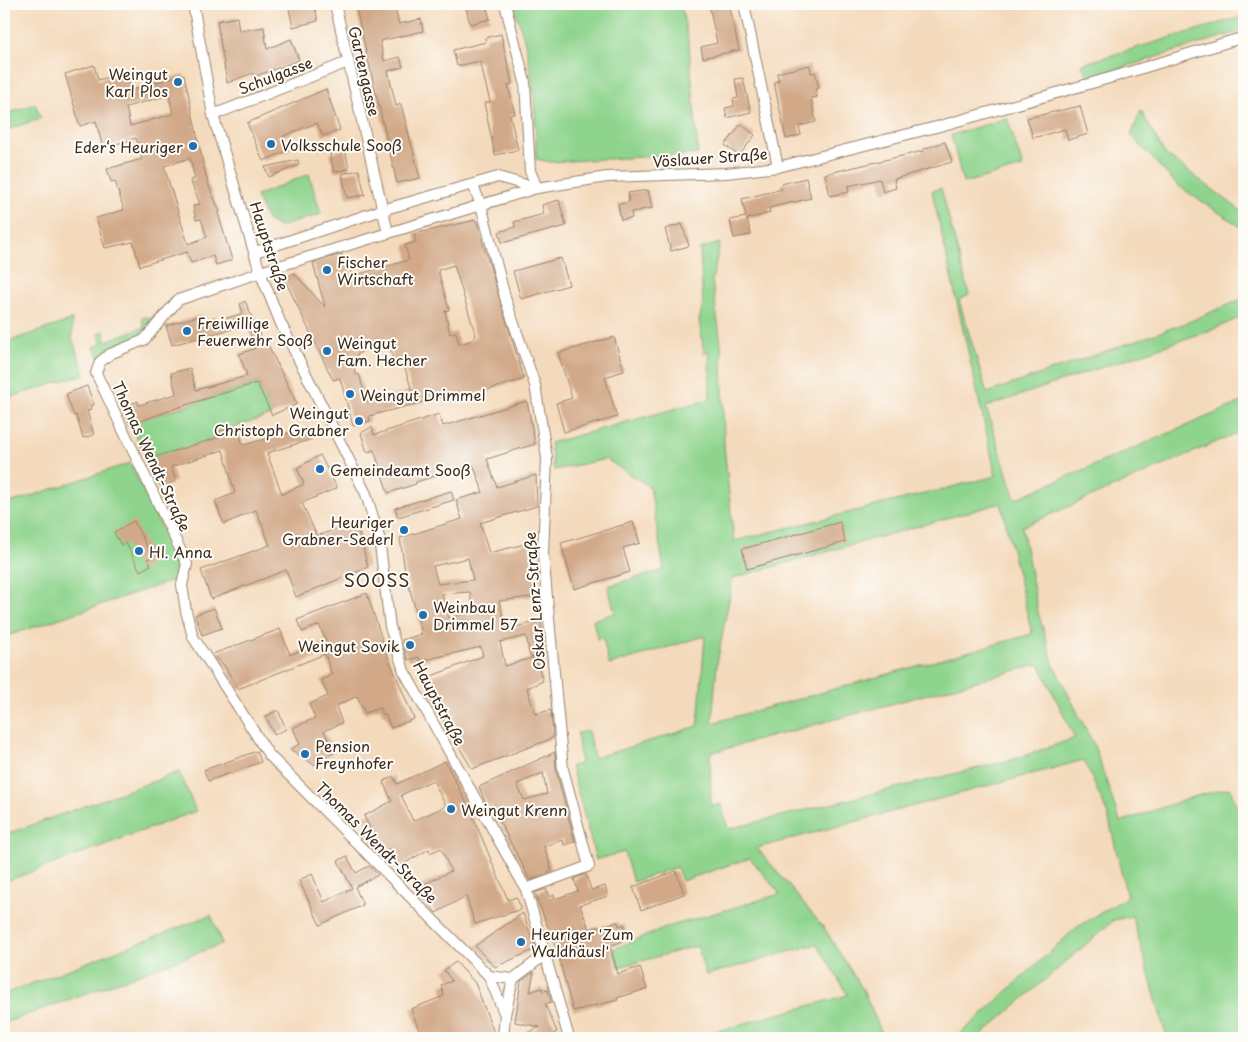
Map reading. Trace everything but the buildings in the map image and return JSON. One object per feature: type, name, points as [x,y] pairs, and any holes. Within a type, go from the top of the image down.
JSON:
[{"type":"street","name":"Hauptstraße","points":[[193,4],[213,115],[260,272],[281,324],[366,494],[379,537],[390,626],[404,671],[526,889],[569,1038]]},
{"type":"street","name":"Gartengasse","points":[[335,4],[388,233]]},
{"type":"street","points":[[505,4],[524,82],[530,171],[537,188]]},
{"type":"street","points":[[744,4],[778,167]]},
{"type":"street","name":"Vöslauer Straße","points":[[96,373],[100,362],[110,354],[144,340],[178,300],[260,272],[537,188],[607,177],[726,173],[778,167],[940,126],[1113,77],[1244,37]]},
{"type":"street","name":"Schulgasse","points":[[213,115],[348,62]]},
{"type":"street","name":"Vöslauer Straße","points":[[255,252],[382,210],[498,177],[537,188]]},
{"type":"street","name":"Oskar Lenz-Straße","points":[[472,185],[481,206],[506,301],[537,394],[547,458],[543,554],[563,769],[589,866],[526,889]]},
{"type":"street","name":"Thomas Wendt-Straße","points":[[96,373],[187,564],[182,585],[193,637],[269,755],[489,976]]},
{"type":"street","points":[[503,1038],[504,1015],[513,979],[546,954]]},
{"type":"street","points":[[504,1015],[489,976],[513,979]]},
{"type":"green space","points":[[512,4],[681,4],[689,46],[698,154],[550,162],[536,159],[534,100],[529,60],[525,41]]},
{"type":"green space","points":[[1244,16],[1244,30],[1089,78],[1082,64]]},
{"type":"green space","points":[[35,104],[41,118],[4,131],[4,115]]},
{"type":"green space","points":[[1141,111],[1165,154],[1244,213],[1244,229],[1177,185],[1131,135]]},
{"type":"green space","points":[[1007,118],[1023,167],[963,183],[951,135]]},
{"type":"green space","points":[[309,174],[321,214],[279,227],[267,220],[256,196]]},
{"type":"green space","points":[[941,188],[969,295],[959,300],[987,393],[1186,323],[1244,298],[1244,316],[1214,329],[986,407],[1015,499],[1244,401],[1244,430],[1022,527],[1038,612],[1054,666],[1094,745],[1120,822],[1196,796],[1230,788],[1244,825],[1244,1038],[1167,1038],[1132,916],[1114,920],[978,1038],[956,1038],[1076,928],[1127,897],[1108,815],[1084,760],[757,848],[824,928],[863,990],[884,1038],[691,1038],[848,995],[817,944],[706,975],[697,946],[619,967],[613,949],[671,926],[780,894],[750,858],[682,881],[677,867],[633,882],[624,852],[596,860],[571,766],[581,764],[577,733],[588,731],[594,758],[698,726],[705,636],[609,665],[603,638],[597,639],[593,620],[615,613],[608,586],[664,570],[650,487],[606,459],[554,470],[550,443],[710,399],[709,351],[704,353],[699,320],[703,306],[700,249],[720,243],[712,281],[722,351],[724,446],[734,541],[996,476],[932,191]],"holes":[[[1001,503],[1032,634],[712,723],[717,663],[733,578]],[[1039,664],[1075,738],[1015,759],[728,829],[721,804],[711,806],[710,753]]]},
{"type":"green space","points":[[147,317],[151,319],[148,327],[142,333],[111,347],[99,357],[94,347],[101,344],[99,333],[104,331],[106,341],[144,327],[142,318]]},
{"type":"green space","points":[[72,320],[72,339],[85,374],[4,399],[4,343]]},
{"type":"green space","points":[[258,383],[272,415],[219,432],[220,437],[148,459],[129,424]]},
{"type":"green space","points":[[130,463],[175,556],[174,580],[4,637],[4,505]]},
{"type":"green space","points":[[179,772],[196,811],[4,882],[4,835]]},
{"type":"green space","points":[[211,915],[222,944],[4,1023],[4,994]]},
{"type":"place","name":"Weingut Karl Plos","points":[[178,82]]},
{"type":"place","name":"Volksschule Sooß","points":[[271,144]]},
{"type":"place","name":"Eder‘s Heuriger","points":[[193,146]]},
{"type":"place","name":"Fischer Wirtschaft","points":[[327,270]]},
{"type":"place","name":"Freiwillige Feuerwehr Sooß","points":[[187,331]]},
{"type":"place","name":"Weingut Fam. Hecher","points":[[327,351]]},
{"type":"place","name":"Weingut Drimmel","points":[[350,394]]},
{"type":"place","name":"Weingut Christoph Grabner","points":[[359,421]]},
{"type":"place","name":"Gemeindeamt Sooß","points":[[320,469]]},
{"type":"place","name":"Heuriger Grabner-Sederl","points":[[404,530]]},
{"type":"place","name":"Hl. Anna","points":[[139,551]]},
{"type":"place","name":"Weinbau Drimmel 57","points":[[423,615]]},
{"type":"place","name":"Weingut Sovik","points":[[410,645]]},
{"type":"place","name":"Pension Freynhofer","points":[[305,754]]},
{"type":"place","name":"Weingut Krenn","points":[[451,809]]},
{"type":"place","name":"Heuriger 'Zum Waldhäusl'","points":[[521,942]]},
{"type":"district","name":"SOOSS","points":[[377,579]]}]
